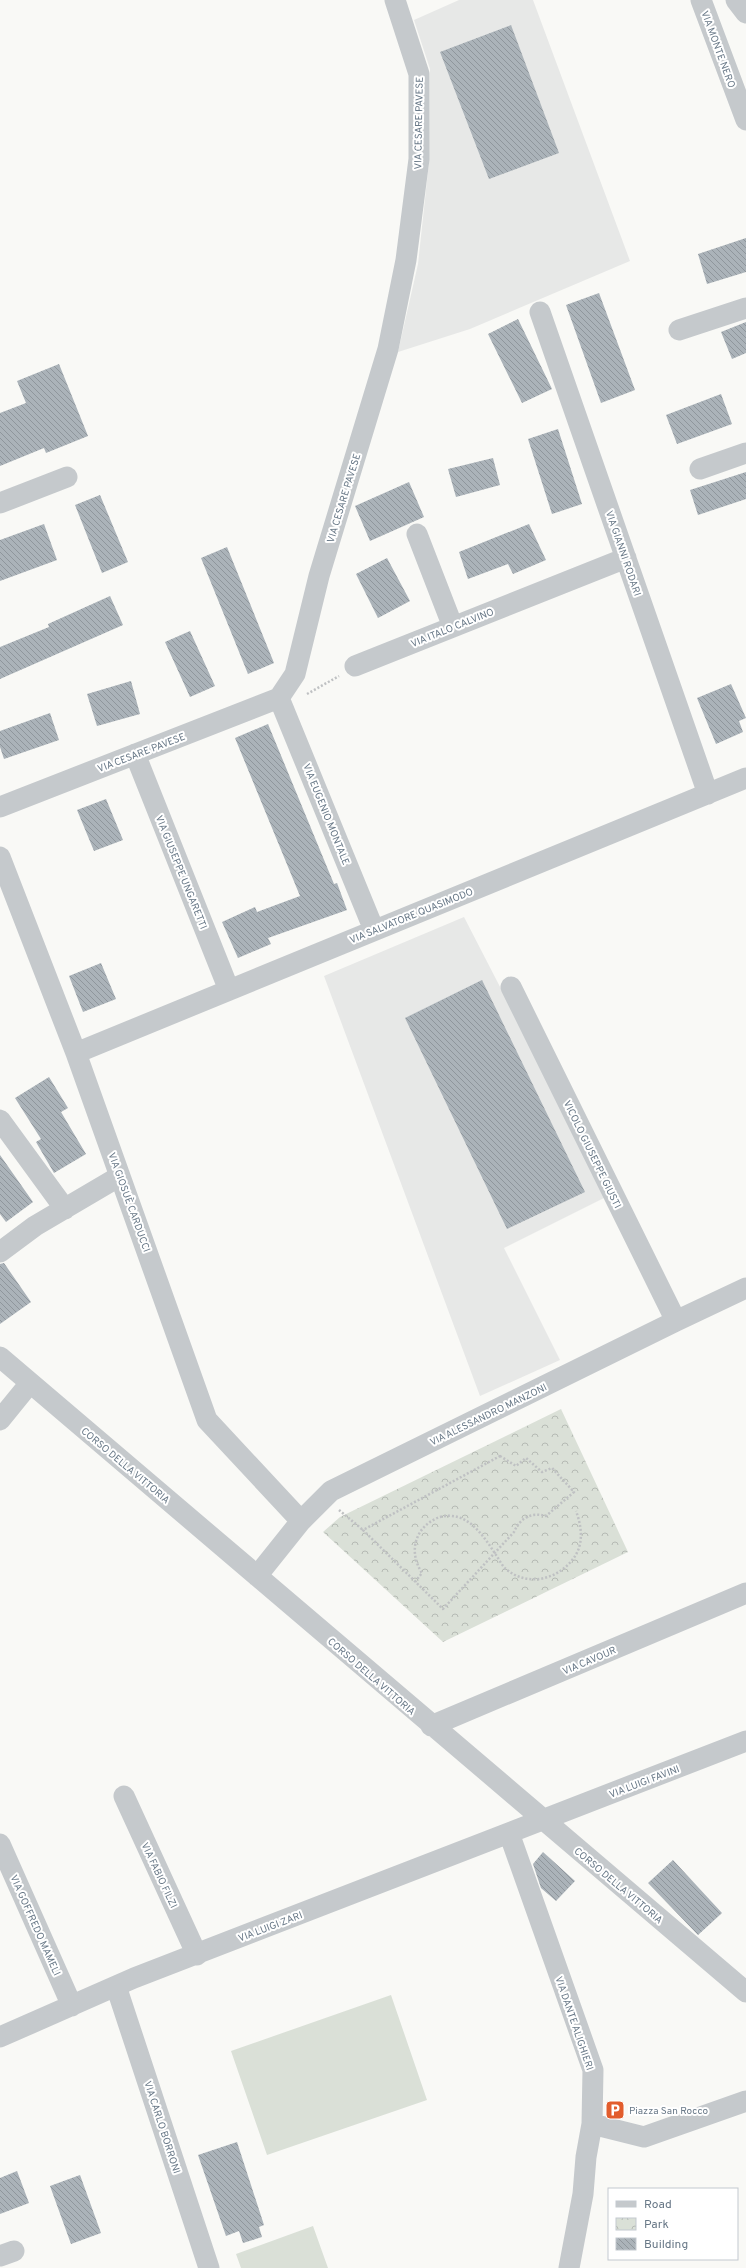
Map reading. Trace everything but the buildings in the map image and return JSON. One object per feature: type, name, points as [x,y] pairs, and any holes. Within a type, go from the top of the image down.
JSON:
[{"type":"street","name":"VIA CESARE PAVESE","points":[[0,807],[279,698],[295,674],[319,576],[388,349],[406,260],[418,159],[419,74],[395,0]]},
{"type":"street","name":"VIA MONTE NERO","points":[[701,0],[746,120]]},
{"type":"street","points":[[736,0],[746,13]]},
{"type":"street","points":[[678,330],[746,308]]},
{"type":"street","name":"VIA GIANNI RODARI","points":[[540,312],[708,794]]},
{"type":"street","points":[[700,469],[746,453]]},
{"type":"street","points":[[0,503],[67,477]]},
{"type":"street","points":[[417,534],[453,627]]},
{"type":"street","name":"VIA ITALO CALVINO","points":[[354,666],[626,558]]},
{"type":"street","name":"VIA EUGENIO MONTALE","points":[[279,698],[374,930]]},
{"type":"street","name":"VIA GIUSEPPE UNGARETTI","points":[[135,754],[229,990]]},
{"type":"street","name":"VIA SALVATORE QUASIMODO","points":[[76,1053],[746,778]]},
{"type":"street","name":"VIA GIOSUÈ CARDUCCI","points":[[0,857],[76,1053],[207,1420],[301,1521]]},
{"type":"street","name":"VICOLO GIUSEPPE GIUSTI","points":[[511,987],[676,1321]]},
{"type":"street","points":[[0,1120],[65,1208]]},
{"type":"street","points":[[0,1252],[36,1226],[120,1176]]},
{"type":"street","name":"VIA ALESSANDRO MANZONI","points":[[257,1576],[301,1521],[331,1492],[676,1321],[746,1288]]},
{"type":"street","name":"CORSO DELLA VITTORIA","points":[[0,1357],[431,1726],[746,1992]]},
{"type":"street","points":[[0,1420],[30,1383]]},
{"type":"street","name":"VIA CAVOUR","points":[[431,1726],[746,1593]]},
{"type":"street","name":"VIA LUIGI FAVINI","points":[[543,1820],[746,1741]]},
{"type":"street","name":"VIA FABIO FILZI","points":[[124,1796],[197,1955]]},
{"type":"street","name":"VIA LUIGI ZARI","points":[[0,2037],[116,1986],[543,1820]]},
{"type":"street","name":"VIA DANTE ALIGHIERI","points":[[509,1833],[593,2070],[592,2124],[586,2158],[583,2194],[569,2268]]},
{"type":"street","name":"VIA GOFFREDO MAMELI","points":[[0,1844],[72,2006]]},
{"type":"street","name":"VIA CARLO BORRONI","points":[[116,1986],[209,2268]]},
{"type":"street","points":[[592,2124],[644,2137],[746,2101]]},
{"type":"path","points":[[279,698],[306,695],[354,666]]},
{"type":"path","points":[[325,1497],[363,1530],[443,1609],[522,1520],[534,1514],[546,1516],[574,1492],[552,1468],[542,1472],[526,1458],[516,1466],[500,1456],[363,1530]]},
{"type":"path","points":[[415,1582],[422,1573],[415,1555],[418,1536],[423,1528],[439,1517],[448,1516],[466,1520],[473,1525],[505,1569],[513,1574],[532,1580],[552,1576],[569,1565],[579,1548],[581,1529],[576,1511]]},
{"type":"shaded area","points":[[459,0],[533,0],[630,261],[470,329],[398,352],[418,264],[429,162],[430,69],[414,20]]},
{"type":"shaded area","points":[[464,917],[608,1196],[504,1248],[560,1360],[480,1396],[324,976]]},
{"type":"green space","points":[[561,1409],[628,1552],[443,1642],[323,1532],[340,1517]]},
{"type":"green space","points":[[391,1995],[427,2100],[267,2155],[231,2051]]},
{"type":"green space","points":[[313,2226],[328,2268],[241,2268],[236,2254]]},
{"type":"place","name":"Piazza San Rocco","points":[[615,2110]]}]
